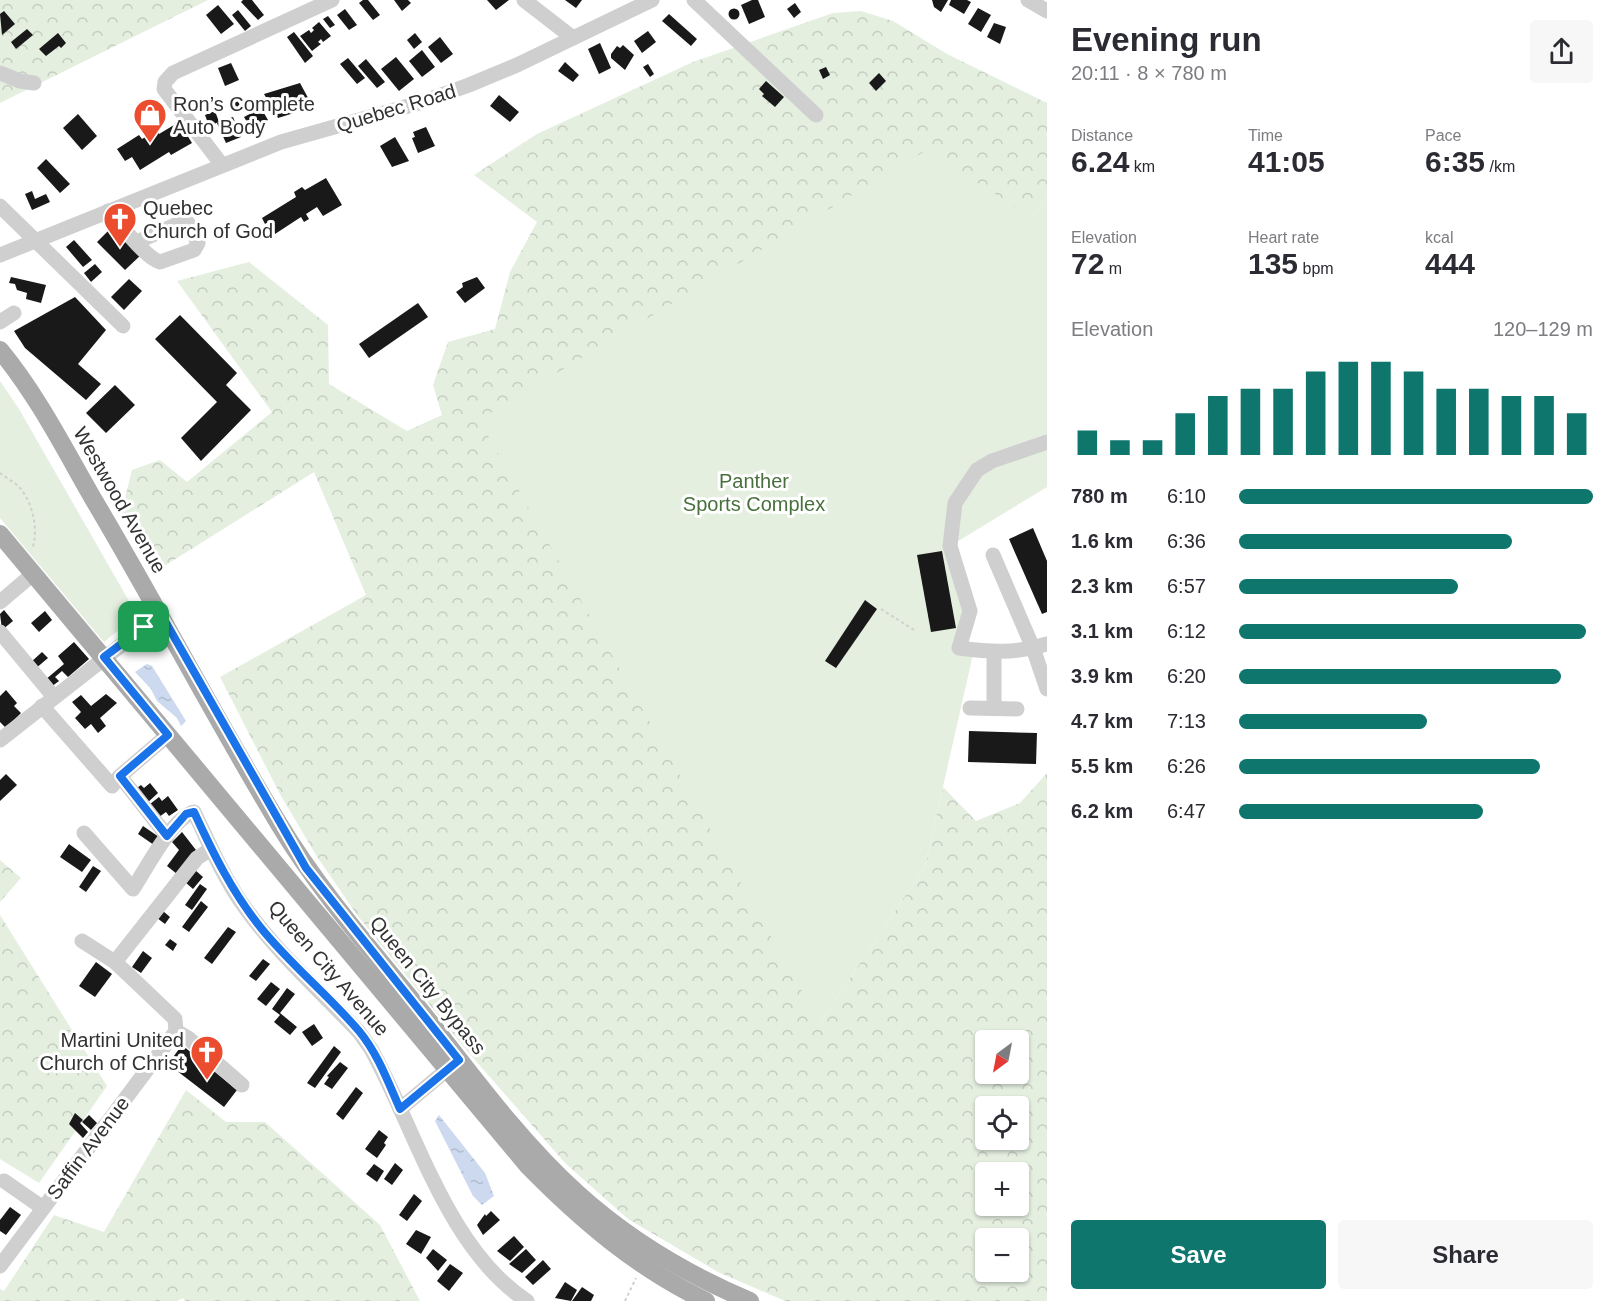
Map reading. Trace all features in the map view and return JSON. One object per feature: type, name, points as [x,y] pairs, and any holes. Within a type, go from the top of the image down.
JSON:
[{"type":"main road","name":"Westwood Avenue","points":[[0,350],[29,389],[161,614]]},
{"type":"main road","name":"Queen City Avenue","points":[[0,534],[168,735],[453,1065]]},
{"type":"main road","name":"Queen City Bypass","points":[[161,614],[306,868],[528,1166],[575,1213],[643,1266],[706,1301]]},
{"type":"main road","name":"Queen City Bypass","points":[[453,1065],[508,1119],[577,1193],[636,1239],[679,1266],[750,1301]]},
{"type":"street","points":[[222,165],[164,89],[165,82],[173,73],[332,0]]},
{"type":"street","points":[[524,0],[573,38]]},
{"type":"street","name":"Quebec Road","points":[[0,255],[281,142],[419,103],[469,86],[652,0]]},
{"type":"street","points":[[694,0],[816,115]]},
{"type":"street","points":[[1028,0],[1047,10]]},
{"type":"street","points":[[0,73],[20,81],[34,83]]},
{"type":"street","points":[[0,206],[123,326]]},
{"type":"street","points":[[108,211],[137,242]]},
{"type":"street","points":[[0,322],[14,312]]},
{"type":"street","points":[[1040,646],[994,653],[958,648],[970,611],[950,546],[955,503],[977,470],[992,461],[1047,442]]},
{"type":"street","points":[[993,555],[1040,646],[1047,689]]},
{"type":"street","points":[[0,602],[33,574]]},
{"type":"street","points":[[2,736],[161,614]]},
{"type":"street","points":[[0,632],[112,786],[120,776],[168,735]]},
{"type":"street","points":[[994,653],[994,708]]},
{"type":"street","points":[[970,708],[1017,709]]},
{"type":"street","points":[[84,833],[133,889],[167,836],[120,776]]},
{"type":"street","name":"Queen City Avenue","points":[[167,836],[186,814],[194,812],[225,877],[261,929],[359,1032],[382,1068],[465,1240],[492,1274],[526,1301]]},
{"type":"street","points":[[115,962],[197,858],[211,849]]},
{"type":"street","points":[[82,941],[115,962],[175,1019],[176,1031],[188,1038],[242,1085]]},
{"type":"street","name":"Saffin Avenue","points":[[0,1266],[176,1031]]},
{"type":"street","points":[[400,1109],[453,1065]]},
{"type":"street","points":[[4,1181],[43,1208]]},
{"type":"path","points":[[0,473],[20,488],[27,500],[36,538],[31,554]]},
{"type":"path","points":[[881,609],[914,630]]},
{"type":"path","points":[[625,1301],[636,1278]]},
{"type":"green space","points":[[0,0],[208,0],[0,103]]},
{"type":"green space","points":[[861,11],[893,21],[947,54],[1047,103],[1047,195],[1032,218],[820,1023],[925,866],[943,787],[976,821],[1020,803],[1047,773],[1047,1301],[785,1301],[718,1272],[628,1219],[565,1163],[468,1052],[357,915],[316,855],[281,796],[220,677],[366,595],[314,472],[158,570],[121,514],[132,470],[160,460],[187,482],[272,412],[177,281],[249,262],[328,325],[329,384],[407,431],[442,415],[433,385],[448,342],[495,329],[510,272],[537,222],[474,175],[537,134],[693,62],[833,13]]},
{"type":"green space","name":"Panther Sports Complex","points":[[927,150],[1032,218],[1047,195],[1047,487],[950,546],[968,601],[959,648],[974,650],[925,866],[820,1023],[479,420]]},
{"type":"green space","points":[[0,381],[19,409],[137,615],[104,642],[0,518]]},
{"type":"green space","points":[[0,860],[21,878],[0,902]]},
{"type":"green space","points":[[0,915],[107,1086],[39,1183],[0,1159]]},
{"type":"green space","points":[[186,1090],[226,1122],[265,1122],[380,1225],[420,1301],[185,1301],[183,1298],[177,1301],[0,1301],[0,1289],[4,1291],[54,1215],[104,1232]]},
{"type":"water","points":[[147,664],[152,666],[186,721],[181,726],[177,718],[157,701],[151,689],[135,672]]},
{"type":"water","points":[[439,1115],[485,1173],[494,1196],[482,1205],[473,1196],[435,1121]]},
{"type":"building","points":[[252,0],[264,15],[258,20],[241,2]]},
{"type":"building","points":[[368,0],[380,15],[373,20],[359,3]]},
{"type":"building","points":[[394,0],[408,0],[411,3],[402,11]]},
{"type":"building","points":[[487,0],[509,0],[496,10]]},
{"type":"building","points":[[565,0],[582,0],[576,8]]},
{"type":"building","points":[[758,0],[765,17],[749,24],[741,5]]},
{"type":"building","points":[[932,0],[948,0],[941,12],[934,7]]},
{"type":"building","points":[[951,0],[971,2],[964,14],[949,5]]},
{"type":"building","points":[[795,3],[801,12],[794,18],[787,9]]},
{"type":"building","points":[[218,5],[234,24],[221,34],[206,15]]},
{"type":"building","points":[[978,8],[991,15],[981,32],[968,24]]},
{"type":"building","points":[[345,9],[357,25],[349,30],[337,15]]},
{"type":"building","points":[[734,9],[738,10],[738,18],[734,19],[730,18],[729,14],[730,10]]},
{"type":"building","points":[[238,10],[251,26],[245,31],[232,15]]},
{"type":"building","points":[[4,11],[15,24],[2,35],[0,14]]},
{"type":"building","points":[[669,14],[697,39],[691,46],[662,21]]},
{"type":"building","points":[[328,16],[335,25],[330,28],[323,19]]},
{"type":"building","points":[[319,22],[331,36],[323,42],[321,39],[318,42],[321,44],[312,51],[300,36],[309,30],[311,33],[314,30],[312,28]]},
{"type":"building","points":[[994,23],[1006,27],[1000,44],[987,37]]},
{"type":"building","points":[[27,29],[33,35],[16,49],[11,42]]},
{"type":"building","points":[[648,31],[656,42],[642,53],[634,41]]},
{"type":"building","points":[[294,32],[313,56],[305,63],[287,37]]},
{"type":"building","points":[[58,33],[66,43],[46,56],[39,49]]},
{"type":"building","points":[[415,33],[422,42],[414,49],[407,40]]},
{"type":"building","points":[[440,37],[453,54],[441,63],[428,47]]},
{"type":"building","points":[[600,43],[611,68],[599,74],[588,49]]},
{"type":"building","points":[[623,45],[634,55],[625,70],[611,58],[617,46],[620,48]]},
{"type":"building","points":[[422,50],[435,67],[422,77],[409,61]]},
{"type":"building","points":[[396,57],[414,79],[399,91],[381,69]]},
{"type":"building","points":[[348,58],[365,78],[357,84],[340,64]]},
{"type":"building","points":[[366,59],[385,82],[377,88],[358,66]]},
{"type":"building","points":[[565,62],[579,75],[573,82],[558,71]]},
{"type":"building","points":[[231,63],[239,80],[225,86],[218,68]]},
{"type":"building","points":[[648,64],[654,74],[650,77],[643,67]]},
{"type":"building","points":[[826,67],[830,75],[823,79],[819,70]]},
{"type":"building","points":[[879,73],[886,81],[876,91],[869,83]]},
{"type":"building","points":[[766,81],[784,97],[775,107],[762,96],[764,94],[759,89]]},
{"type":"building","points":[[300,83],[313,107],[278,118],[264,94]]},
{"type":"building","points":[[499,95],[519,112],[510,122],[490,106]]},
{"type":"building","points":[[238,101],[243,111],[238,114],[232,104]]},
{"type":"building","points":[[261,108],[268,120],[251,129],[244,117]]},
{"type":"building","points":[[215,111],[219,122],[209,126],[205,115]]},
{"type":"building","points":[[78,114],[97,136],[82,150],[63,128]]},
{"type":"building","points":[[233,117],[241,137],[226,143],[217,123]]},
{"type":"building","points":[[179,122],[192,143],[171,155],[169,152],[140,170],[132,157],[125,161],[117,149],[139,135],[142,139],[157,130],[159,134]]},
{"type":"building","points":[[426,127],[435,146],[418,153],[412,138],[415,137],[413,132]]},
{"type":"building","points":[[395,137],[409,161],[392,167],[380,146]]},
{"type":"building","points":[[46,159],[70,184],[60,193],[37,168]]},
{"type":"building","points":[[326,178],[342,205],[323,216],[317,207],[306,214],[309,219],[304,222],[301,217],[275,234],[268,222],[265,224],[262,218],[296,197],[294,192],[302,187],[305,190]]},
{"type":"building","points":[[32,191],[35,199],[46,194],[50,202],[32,210],[25,194]]},
{"type":"building","name":"Quebec Church of God","points":[[111,228],[120,237],[122,234],[142,254],[125,270],[97,242]]},
{"type":"building","points":[[74,240],[92,260],[83,267],[66,247]]},
{"type":"building","points":[[95,264],[102,272],[91,282],[84,273]]},
{"type":"building","points":[[11,277],[46,285],[41,303],[26,299],[27,293],[17,290],[15,284],[9,283]]},
{"type":"building","points":[[477,277],[485,288],[465,303],[456,292],[463,287],[462,283]]},
{"type":"building","points":[[129,279],[142,291],[124,310],[111,297]]},
{"type":"building","points":[[75,297],[106,330],[78,364],[101,384],[86,400],[25,348],[14,331]]},
{"type":"building","points":[[418,303],[428,317],[369,358],[359,344]]},
{"type":"building","points":[[180,315],[237,373],[226,385],[251,410],[201,461],[181,438],[217,402],[155,339]]},
{"type":"building","points":[[115,385],[135,405],[106,433],[86,413]]},
{"type":"building","points":[[1033,528],[1047,561],[1047,612],[1042,614],[1009,539]]},
{"type":"building","points":[[942,551],[956,628],[931,632],[917,555]]},
{"type":"building","points":[[865,600],[877,609],[836,668],[825,661]]},
{"type":"building","points":[[4,610],[13,621],[2,630],[0,614]]},
{"type":"building","points":[[45,611],[52,620],[39,632],[31,623]]},
{"type":"building","points":[[74,642],[89,659],[68,677],[62,671],[55,677],[59,681],[51,687],[45,680],[64,664],[58,656]]},
{"type":"building","points":[[42,652],[48,658],[35,669],[30,663]]},
{"type":"building","points":[[6,690],[17,703],[14,706],[21,713],[6,728],[0,722],[0,696]]},
{"type":"building","points":[[106,694],[117,703],[100,718],[106,726],[98,733],[91,724],[85,729],[75,718],[81,712],[72,702],[81,695],[91,706]]},
{"type":"building","points":[[969,731],[1037,733],[1036,764],[968,762]]},
{"type":"building","points":[[6,774],[17,785],[0,801],[0,780]]},
{"type":"building","points":[[150,783],[158,793],[146,804],[134,790],[141,785],[144,788]]},
{"type":"building","points":[[168,796],[178,810],[169,816],[166,812],[159,817],[150,804],[159,797],[162,801]]},
{"type":"building","points":[[143,826],[159,837],[154,845],[138,834]]},
{"type":"building","points":[[182,832],[196,850],[177,874],[167,866],[179,850],[172,842]]},
{"type":"building","points":[[69,844],[91,860],[82,872],[60,857]]},
{"type":"building","points":[[93,866],[101,871],[86,892],[79,887]]},
{"type":"building","points":[[195,870],[203,877],[193,889],[185,882]]},
{"type":"building","points":[[200,884],[207,889],[192,910],[185,905]]},
{"type":"building","points":[[201,901],[208,907],[189,932],[182,927]]},
{"type":"building","points":[[163,911],[170,917],[165,924],[157,918]]},
{"type":"building","points":[[228,927],[236,932],[212,964],[204,958]]},
{"type":"building","points":[[170,939],[177,944],[173,951],[165,945]]},
{"type":"building","points":[[143,951],[152,958],[141,973],[132,967]]},
{"type":"building","points":[[263,959],[270,964],[256,981],[249,976]]},
{"type":"building","points":[[96,962],[112,974],[95,997],[79,986]]},
{"type":"building","points":[[271,982],[280,989],[266,1006],[257,999]]},
{"type":"building","points":[[287,988],[295,994],[280,1013],[297,1027],[290,1035],[274,1022],[280,1015],[272,1009]]},
{"type":"building","points":[[314,1024],[323,1038],[312,1046],[302,1032]]},
{"type":"building","name":"Martini United Church of Christ","points":[[182,1045],[237,1090],[224,1107],[168,1064]]},
{"type":"building","points":[[334,1046],[341,1052],[315,1088],[307,1083]]},
{"type":"building","points":[[340,1062],[348,1068],[332,1089],[324,1084],[329,1077],[327,1076]]},
{"type":"building","points":[[356,1087],[363,1093],[343,1120],[336,1114]]},
{"type":"building","points":[[75,1113],[83,1120],[80,1123],[88,1132],[83,1138],[69,1124]]},
{"type":"building","points":[[89,1115],[97,1123],[91,1130],[82,1122]]},
{"type":"building","points":[[379,1130],[388,1137],[384,1143],[386,1145],[377,1158],[365,1149]]},
{"type":"building","points":[[395,1163],[403,1170],[392,1185],[384,1179]]},
{"type":"building","points":[[374,1164],[384,1171],[377,1182],[366,1174]]},
{"type":"building","points":[[414,1194],[422,1201],[407,1221],[399,1215]]},
{"type":"building","points":[[10,1207],[21,1215],[6,1235],[0,1231],[0,1220]]},
{"type":"building","points":[[491,1211],[500,1220],[483,1235],[477,1225],[485,1214],[486,1216]]},
{"type":"building","points":[[416,1230],[431,1237],[421,1254],[406,1244]]},
{"type":"building","points":[[514,1236],[524,1247],[510,1261],[497,1251]]},
{"type":"building","points":[[433,1249],[447,1260],[438,1271],[426,1258]]},
{"type":"building","points":[[526,1249],[536,1260],[522,1273],[509,1264]]},
{"type":"building","points":[[543,1260],[551,1269],[533,1285],[525,1277]]},
{"type":"building","points":[[450,1264],[463,1273],[449,1291],[437,1281]]},
{"type":"building","points":[[565,1282],[577,1290],[571,1301],[555,1298]]},
{"type":"building","points":[[582,1287],[594,1295],[591,1301],[572,1301]]},
{"type":"place","name":"Ron’s Complete Auto Body","points":[[150,144]]},
{"type":"place","name":"Quebec Church of God","points":[[120,248]]},
{"type":"place","name":"Martini United Church of Christ","points":[[207,1081]]},
{"type":"route","points":[[161,614],[277,821],[306,868],[459,1060],[400,1109],[382,1068],[359,1032],[261,929],[242,903],[225,877],[194,812],[186,814],[167,836],[120,776],[168,735],[104,657],[144,627],[161,614]]}]
